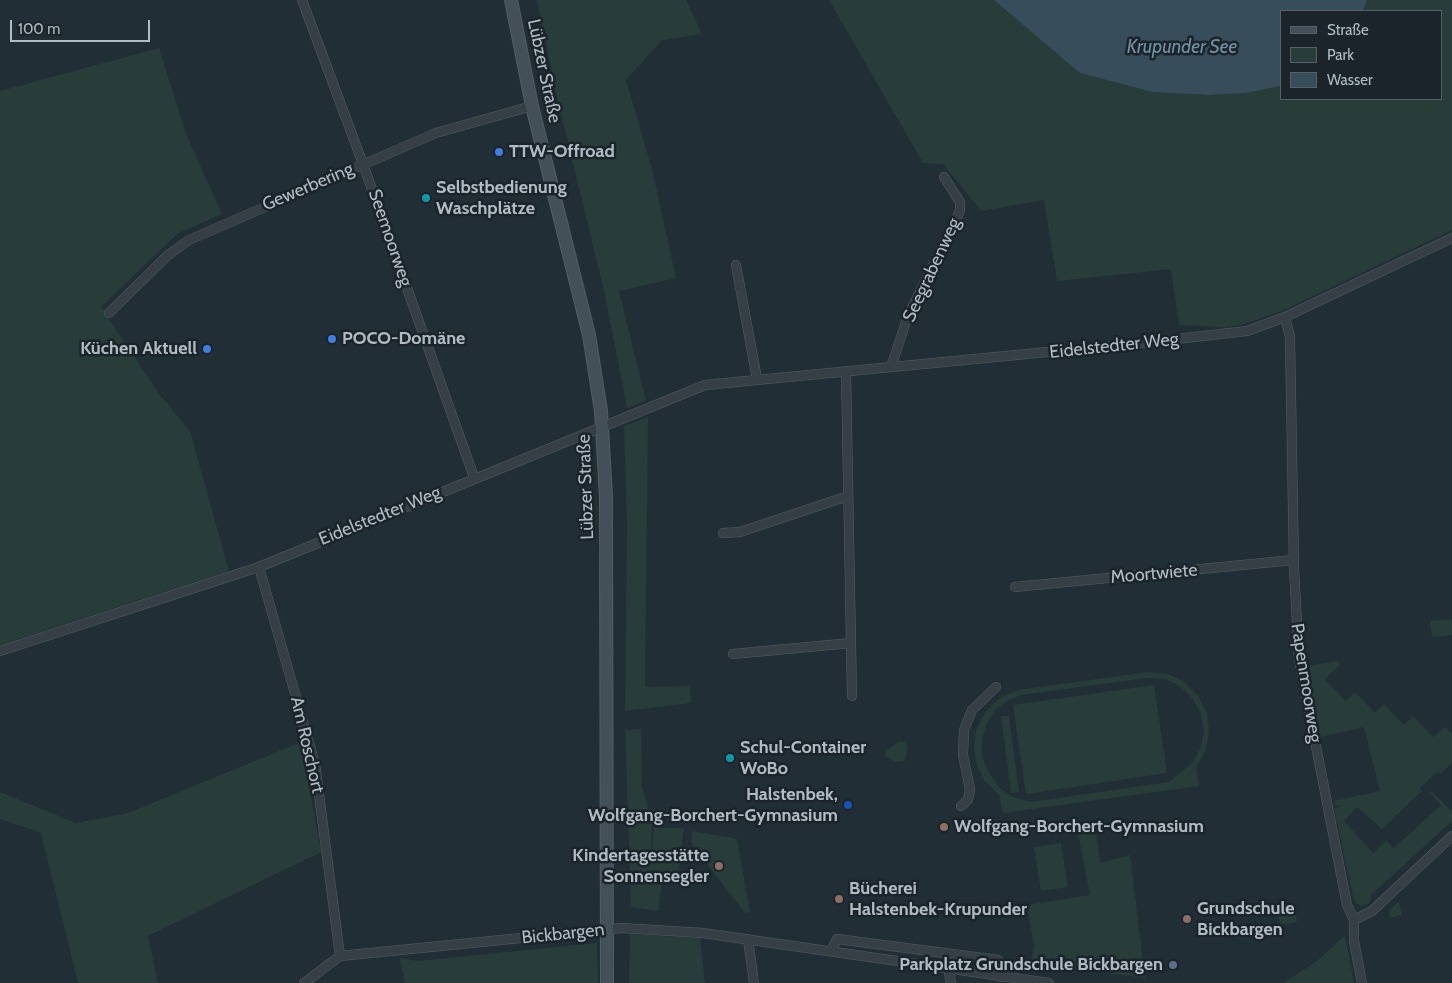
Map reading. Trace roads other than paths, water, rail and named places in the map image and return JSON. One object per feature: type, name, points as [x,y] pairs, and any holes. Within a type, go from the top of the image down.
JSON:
[{"type":"street","name":"Seemoorweg","points":[[302,0],[364,164],[474,477]]},
{"type":"street","name":"Lübzer Straße","points":[[511,0],[532,106],[589,335],[602,428],[606,497],[607,983]]},
{"type":"street","name":"Gewerbering","points":[[108,313],[168,255],[190,240],[450,128],[532,106]]},
{"type":"street","name":"Seegrabenweg","points":[[891,367],[908,316],[960,211],[960,202],[944,177]]},
{"type":"street","name":"Eidelstedter Weg","points":[[0,652],[259,567],[474,477],[602,428],[705,385],[1232,333],[1259,328],[1452,238]]},
{"type":"street","points":[[736,265],[757,380]]},
{"type":"street","name":"Papenmoorweg","points":[[1285,317],[1290,344],[1294,560],[1299,659],[1347,905],[1354,920],[1354,941],[1362,983]]},
{"type":"street","points":[[846,371],[852,696]]},
{"type":"street","points":[[723,533],[740,532],[848,496]]},
{"type":"street","name":"Moortwiete","points":[[1015,587],[1294,560]]},
{"type":"street","name":"Am Roschort","points":[[259,567],[315,764],[340,956]]},
{"type":"street","points":[[733,654],[851,642]]},
{"type":"street","points":[[961,806],[968,800],[970,789],[963,755],[964,730],[972,710],[996,687]]},
{"type":"street","points":[[1354,920],[1372,911],[1452,836]]},
{"type":"street","name":"Bickbargen","points":[[340,956],[622,928],[703,933],[948,968],[997,978],[1048,983]]},
{"type":"street","points":[[748,939],[754,983]]},
{"type":"street","points":[[831,951],[837,939],[998,960],[1004,965],[997,978]]},
{"type":"street","points":[[304,983],[340,956]]},
{"type":"street","points":[[948,968],[951,983]]},
{"type":"water","name":"Krupunder See","points":[[994,0],[1367,0],[1363,10],[1280,10],[1280,86],[1246,93],[1208,95],[1153,92],[1080,73]]},
{"type":"place","name":"TTW-Offroad","points":[[499,152]]},
{"type":"place","name":"Selbstbedienung Waschplätze","points":[[426,198]]},
{"type":"place","name":"POCO-Domäne","points":[[332,339]]},
{"type":"place","name":"Küchen Aktuell","points":[[207,349]]},
{"type":"place","name":"Schul-Container WoBo","points":[[730,758]]},
{"type":"place","name":"Halstenbek, Wolfgang-Borchert-Gymnasium","points":[[848,805]]},
{"type":"place","name":"Wolfgang-Borchert-Gymnasium","points":[[944,827]]},
{"type":"place","name":"Kindertagesstätte Sonnensegler","points":[[719,866]]},
{"type":"place","name":"Bücherei Halstenbek-Krupunder","points":[[839,899]]},
{"type":"place","name":"Grundschule Bickbargen","points":[[1187,919]]},
{"type":"place","name":"Parkplatz Grundschule Bickbargen","points":[[1173,965]]}]
